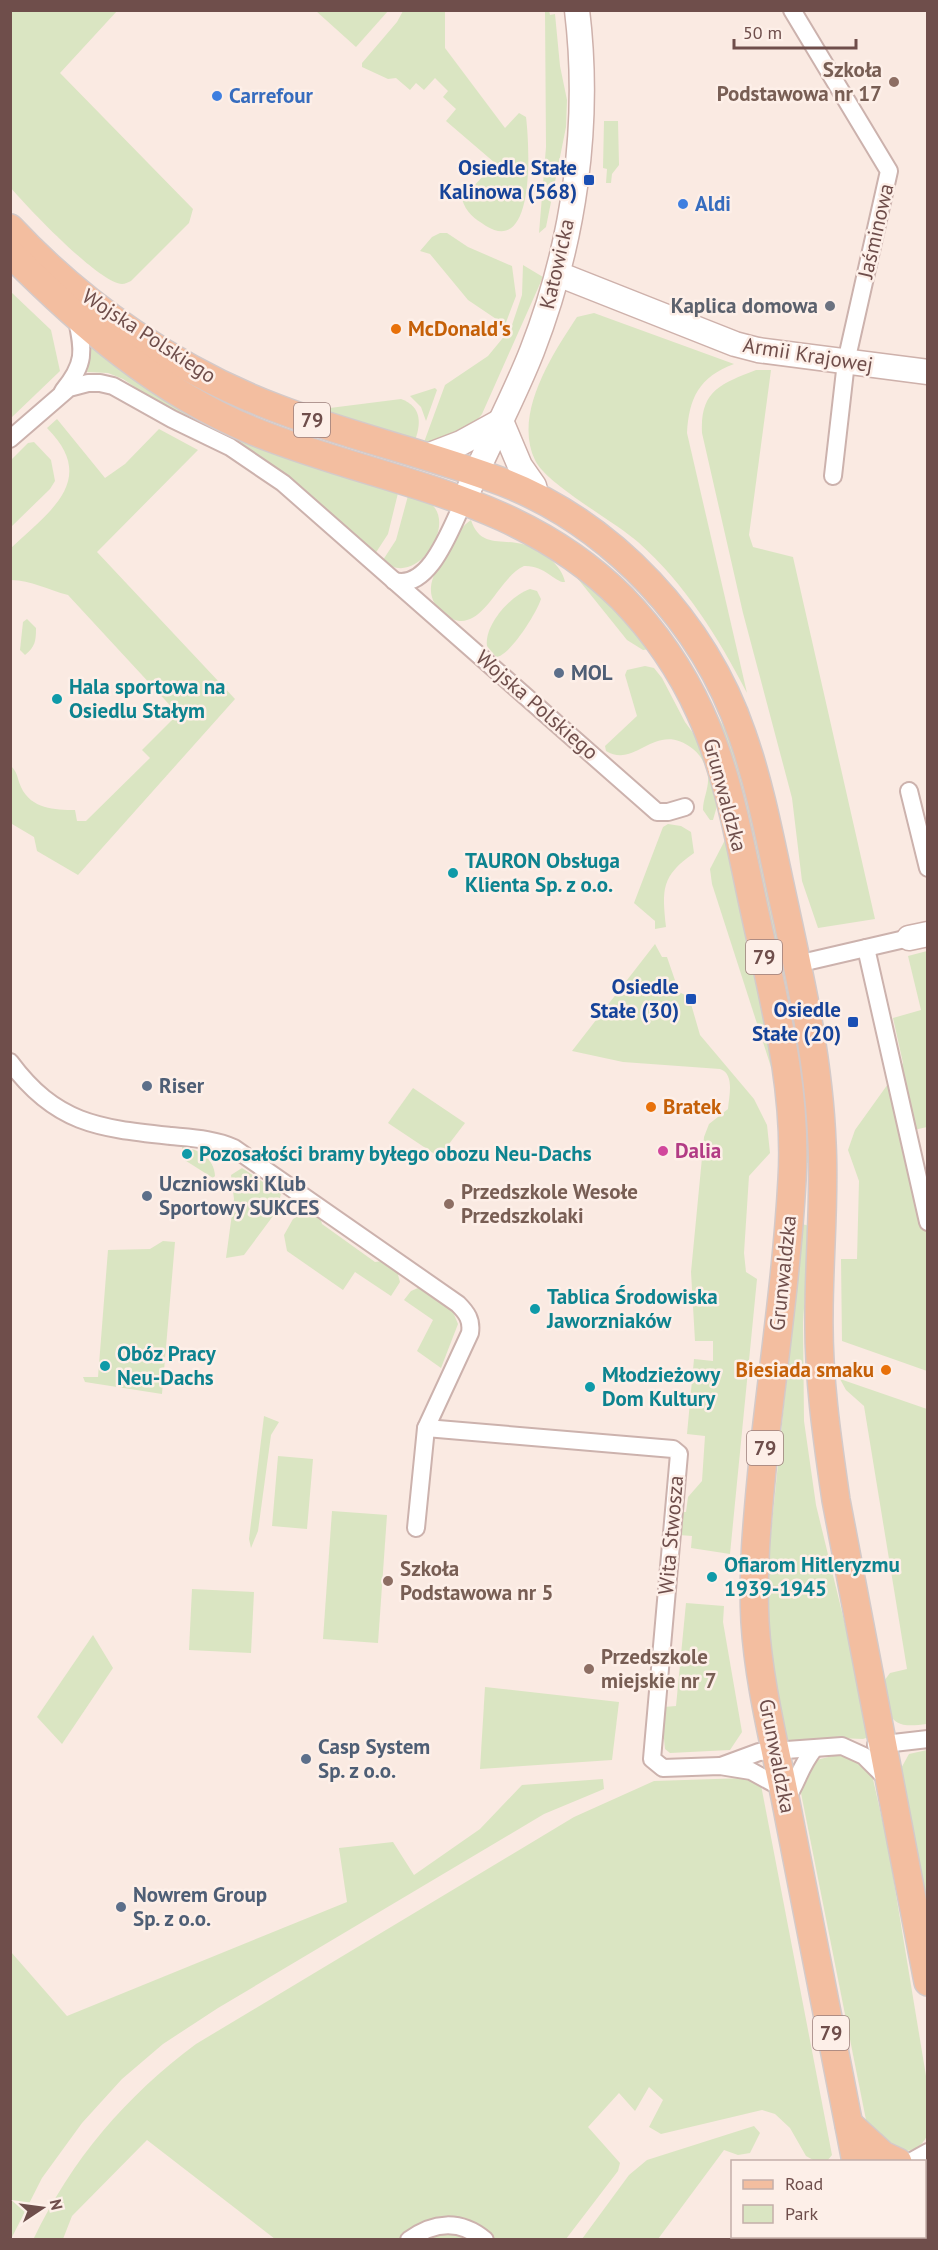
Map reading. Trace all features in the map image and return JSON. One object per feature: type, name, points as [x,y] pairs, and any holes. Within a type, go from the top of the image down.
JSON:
[{"type":"main road","name":"Wojska Polskiego","points":[[10,228],[67,283],[156,347],[207,376],[281,410],[476,472]]},
{"type":"main road","name":"Wojska Polskiego","points":[[10,253],[134,365],[171,390],[205,408],[314,453],[464,501]]},
{"type":"main road","name":"Grunwaldzka","points":[[476,472],[537,498],[590,531],[641,574],[687,629],[718,678],[736,718],[750,759],[797,964],[816,1063],[823,1148],[819,1314],[823,1405],[836,1500],[927,1982]]},
{"type":"main road","name":"Grunwaldzka","points":[[464,501],[514,520],[553,542],[595,573],[635,612],[667,653],[690,691],[713,744],[728,791],[780,1031],[793,1152],[792,1181],[756,1531],[754,1578],[757,1644],[856,2160]]},
{"type":"main road","points":[[849,2124],[884,2155],[894,2160]]},
{"type":"street","name":"Katowicka","points":[[464,501],[532,352],[558,274],[577,178],[583,115],[577,10]]},
{"type":"street","name":"Jaśminowa","points":[[792,10],[889,171],[846,362],[833,476]]},
{"type":"street","name":"Armii Krajowej","points":[[558,274],[735,344],[758,350],[927,372]]},
{"type":"street","points":[[58,397],[75,377],[81,363],[82,346],[76,314]]},
{"type":"street","points":[[10,439],[69,388],[88,383],[113,386],[172,419],[230,447],[283,483],[394,581],[405,584],[415,581],[427,571],[464,501]]},
{"type":"street","points":[[428,456],[461,443],[501,421],[520,466],[534,486],[537,498]]},
{"type":"street","name":"Wojska Polskiego","points":[[394,581],[657,812],[668,812],[685,807]]},
{"type":"street","points":[[909,791],[921,816],[927,868]]},
{"type":"street","points":[[797,964],[918,936]]},
{"type":"street","points":[[866,948],[922,1177],[927,1222]]},
{"type":"street","points":[[10,1062],[27,1085],[52,1107],[66,1115],[109,1127],[201,1139],[232,1147],[458,1304],[471,1323],[470,1333],[426,1428],[416,1528]]},
{"type":"street","name":"Wita Stwosza","points":[[426,1428],[673,1449],[679,1454],[651,1743],[654,1763],[663,1768],[720,1766]]},
{"type":"street","points":[[851,1749],[927,1739]]},
{"type":"street","points":[[720,1766],[759,1752],[842,1746],[864,1756],[891,1783]]},
{"type":"street","points":[[720,1766],[759,1774],[784,1794],[792,1790],[798,1771],[814,1749]]},
{"type":"street","points":[[913,2160],[927,2152]]},
{"type":"street","points":[[409,2240],[426,2227],[441,2225],[471,2230],[485,2240]]},
{"type":"green space","points":[[549,10],[550,15],[555,14],[560,66],[567,100],[566,127],[546,227],[539,233],[546,147],[545,11]]},
{"type":"green space","points":[[10,11],[117,11],[60,73],[193,209],[189,223],[131,281],[122,284],[97,271],[64,243],[11,188]]},
{"type":"green space","points":[[316,11],[388,11],[356,47]]},
{"type":"green space","points":[[403,11],[445,11],[445,48],[505,128],[519,113],[526,117],[528,170],[522,211],[514,225],[502,231],[486,226],[468,212],[462,199],[495,163],[446,121],[456,109],[443,97],[448,91],[435,78],[424,90],[416,83],[410,90],[396,78],[388,79],[362,67],[362,63],[397,22]]},
{"type":"green space","points":[[604,121],[618,121],[619,165],[612,174],[611,183],[606,183],[607,169],[603,168]]},
{"type":"green space","points":[[440,233],[447,233],[468,247],[512,266],[516,296],[505,325],[468,300],[430,254],[420,251],[432,237]]},
{"type":"green space","points":[[523,265],[543,277],[482,414],[469,430],[423,445],[445,385],[488,356],[511,328],[522,295]]},
{"type":"green space","points":[[11,292],[51,330],[60,371],[11,418]]},
{"type":"green space","points":[[594,313],[734,364],[712,375],[698,390],[690,409],[687,433],[747,693],[700,613],[671,576],[638,542],[552,480],[535,460],[529,442],[529,424],[538,386],[577,317]]},
{"type":"green space","points":[[91,345],[399,489],[388,534],[375,554],[265,460],[154,400],[123,379],[108,373],[87,372]]},
{"type":"green space","points":[[756,370],[771,370],[749,535],[753,547],[793,557],[875,919],[818,928],[802,881],[792,798],[743,613],[702,433],[705,407],[715,391],[732,380]]},
{"type":"green space","points":[[435,388],[437,390],[426,421],[421,407],[410,396]]},
{"type":"green space","points":[[401,399],[408,402],[417,412],[419,423],[414,443],[314,410]]},
{"type":"green space","points":[[57,419],[105,478],[125,464],[159,429],[198,450],[97,552],[235,699],[78,875],[37,851],[34,837],[12,824],[11,766],[25,794],[31,800],[52,809],[75,810],[77,821],[86,821],[150,758],[142,750],[178,714],[68,595],[33,583],[11,580],[11,548],[53,508],[63,494],[68,479],[69,464],[62,447],[47,428]]},
{"type":"green space","points":[[34,442],[51,460],[55,481],[50,489],[11,527],[11,460],[28,443]]},
{"type":"green space","points":[[409,492],[430,503],[438,513],[439,526],[436,539],[419,561],[407,567],[395,567],[383,560],[396,540]]},
{"type":"green space","points":[[471,520],[480,535],[487,539],[526,545],[545,554],[556,564],[565,582],[557,580],[538,568],[524,566],[509,578],[475,616],[461,621],[445,615],[433,599],[432,580],[452,540]]},
{"type":"green space","points":[[576,572],[593,583],[651,649],[643,650],[627,640],[578,579]]},
{"type":"green space","points":[[530,589],[537,591],[541,599],[529,623],[515,642],[502,655],[496,657],[487,646],[487,638],[494,620],[515,597]]},
{"type":"green space","points":[[27,619],[36,628],[36,633],[33,646],[25,655],[20,650],[23,622]]},
{"type":"green space","points":[[645,666],[654,668],[662,678],[685,722],[703,747],[719,799],[713,820],[710,820],[703,810],[708,781],[706,769],[701,758],[693,749],[680,741],[668,739],[657,741],[627,754],[617,755],[606,751],[605,746],[637,716],[625,675],[627,670]]},
{"type":"green space","points":[[698,679],[729,737],[745,780],[799,1014],[813,1164],[802,1162]]},
{"type":"green space","points":[[668,824],[681,826],[691,832],[694,853],[675,869],[666,884],[664,903],[666,927],[655,929],[655,921],[634,903],[663,827]]},
{"type":"green space","points":[[725,840],[728,841],[774,1069],[771,1067],[712,884],[710,869]]},
{"type":"green space","points":[[655,944],[662,957],[667,957],[679,992],[689,997],[700,1035],[754,1099],[767,1125],[770,1153],[749,1176],[744,1253],[746,1272],[757,1279],[730,1554],[691,1548],[692,1536],[679,1535],[682,1512],[686,1512],[688,1497],[702,1481],[705,1436],[687,1434],[694,1359],[713,1361],[713,1341],[695,1341],[691,1272],[704,1137],[709,1124],[728,1109],[730,1092],[728,1076],[720,1069],[623,1062],[572,1051]]},
{"type":"green space","points":[[927,951],[927,1127],[914,1130],[927,1222],[927,1371],[842,1341],[841,1259],[857,1259],[859,1181],[848,1150],[855,1130],[903,1063],[893,1018],[921,1010],[908,956]]},
{"type":"green space","points":[[413,1088],[465,1123],[439,1157],[388,1123]]},
{"type":"green space","points":[[182,1147],[200,1152],[209,1159],[215,1176],[213,1178],[183,1159]]},
{"type":"green space","points":[[242,1168],[281,1194],[276,1212],[244,1255],[226,1258],[234,1199],[231,1175]]},
{"type":"green space","points":[[307,1211],[320,1216],[322,1224],[375,1262],[383,1261],[397,1271],[400,1282],[391,1296],[355,1272],[343,1290],[287,1251],[284,1235],[293,1219]]},
{"type":"green space","points":[[802,1224],[810,1226],[803,1322],[804,1421],[816,1505],[872,1736],[863,1739],[838,1738],[784,1745],[772,1682],[763,1578],[770,1544]]},
{"type":"green space","points":[[163,1241],[175,1242],[162,1394],[85,1382],[83,1377],[98,1377],[108,1250],[150,1249]]},
{"type":"green space","points":[[418,1288],[451,1307],[458,1324],[441,1368],[417,1351],[433,1320],[404,1300],[411,1291]]},
{"type":"green space","points":[[840,1379],[927,1409],[927,1724],[904,1725],[892,1718],[889,1712],[884,1681],[890,1673],[907,1669],[864,1406],[846,1390]]},
{"type":"green space","points":[[264,1416],[279,1422],[271,1435],[258,1531],[251,1548],[249,1539]]},
{"type":"green space","points":[[278,1456],[313,1459],[307,1529],[272,1526]]},
{"type":"green space","points":[[332,1511],[387,1515],[378,1643],[323,1639]]},
{"type":"green space","points":[[192,1589],[254,1592],[251,1653],[189,1650]]},
{"type":"green space","points":[[686,1603],[724,1606],[723,1622],[742,1732],[730,1750],[670,1753],[665,1749],[664,1739],[660,1739],[664,1707],[676,1706]]},
{"type":"green space","points":[[93,1635],[113,1668],[62,1744],[37,1717]]},
{"type":"green space","points":[[485,1687],[619,1702],[612,1760],[480,1769]]},
{"type":"green space","points":[[927,1750],[927,1942],[899,1772],[909,1754]]},
{"type":"green space","points":[[837,1755],[860,1761],[873,1779],[888,1846],[927,2082],[927,2136],[919,2146],[904,2152],[899,2152],[868,2130],[801,1793],[800,1784],[816,1760]]},
{"type":"green space","points":[[746,1778],[761,1785],[832,2155],[828,2160],[813,2160],[806,2156],[790,2128],[775,2114],[762,2110],[661,2134],[649,2127],[663,2100],[649,2087],[635,2111],[619,2093],[588,2127],[620,2163],[618,2171],[566,2239],[494,2239],[483,2231],[470,2240],[275,2239],[147,2140],[72,2216],[63,2239],[33,2240],[65,2183],[102,2131],[146,2086],[196,2044],[574,1817],[654,1781]]},
{"type":"green space","points":[[603,1779],[604,1789],[544,1814],[218,2008],[163,2044],[122,2079],[82,2123],[42,2178],[11,2239],[11,1952],[67,2016],[347,1902],[339,1848],[393,1842],[414,1875],[480,1829],[522,1785]]},
{"type":"green space","points":[[754,2126],[760,2133],[750,2153],[738,2155],[724,2150],[658,2239],[582,2239],[629,2175],[647,2160]]},
{"type":"place","name":"Szkoła Podstawowa nr 17","points":[[894,82]]},
{"type":"place","name":"Carrefour","points":[[217,96]]},
{"type":"place","name":"Osiedle Stałe Kalinowa (568)","points":[[589,180]]},
{"type":"place","name":"Aldi","points":[[683,204]]},
{"type":"place","name":"Kaplica domowa","points":[[830,306]]},
{"type":"place","name":"McDonald's","points":[[396,329]]},
{"type":"place","name":"MOL","points":[[559,673]]},
{"type":"place","name":"Hala sportowa na Osiedlu Stałym","points":[[57,699]]},
{"type":"place","name":"TAURON Obsługa Klienta Sp. z o.o.","points":[[453,873]]},
{"type":"place","name":"Osiedle Stałe (30)","points":[[691,999]]},
{"type":"place","name":"Osiedle Stałe (20)","points":[[853,1022]]},
{"type":"place","name":"Riser","points":[[147,1086]]},
{"type":"place","name":"Bratek","points":[[651,1107]]},
{"type":"place","name":"Dalia","points":[[663,1151]]},
{"type":"place","name":"Pozosałości bramy byłego obozu Neu-Dachs","points":[[187,1154]]},
{"type":"place","name":"Uczniowski Klub Sportowy SUKCES","points":[[147,1196]]},
{"type":"place","name":"Przedszkole Wesołe Przedszkolaki","points":[[449,1204]]},
{"type":"place","name":"Tablica Środowiska Jaworzniaków","points":[[535,1309]]},
{"type":"place","name":"Obóz Pracy Neu-Dachs","points":[[105,1366]]},
{"type":"place","name":"Biesiada smaku","points":[[886,1370]]},
{"type":"place","name":"Młodzieżowy Dom Kultury","points":[[590,1387]]},
{"type":"place","name":"Ofiarom Hitleryzmu 1939-1945","points":[[712,1577]]},
{"type":"place","name":"Szkoła Podstawowa nr 5","points":[[388,1581]]},
{"type":"place","name":"Przedszkole miejskie nr 7","points":[[589,1669]]},
{"type":"place","name":"Casp System Sp. z o.o.","points":[[306,1759]]},
{"type":"place","name":"Nowrem Group Sp. z o.o.","points":[[121,1907]]}]
